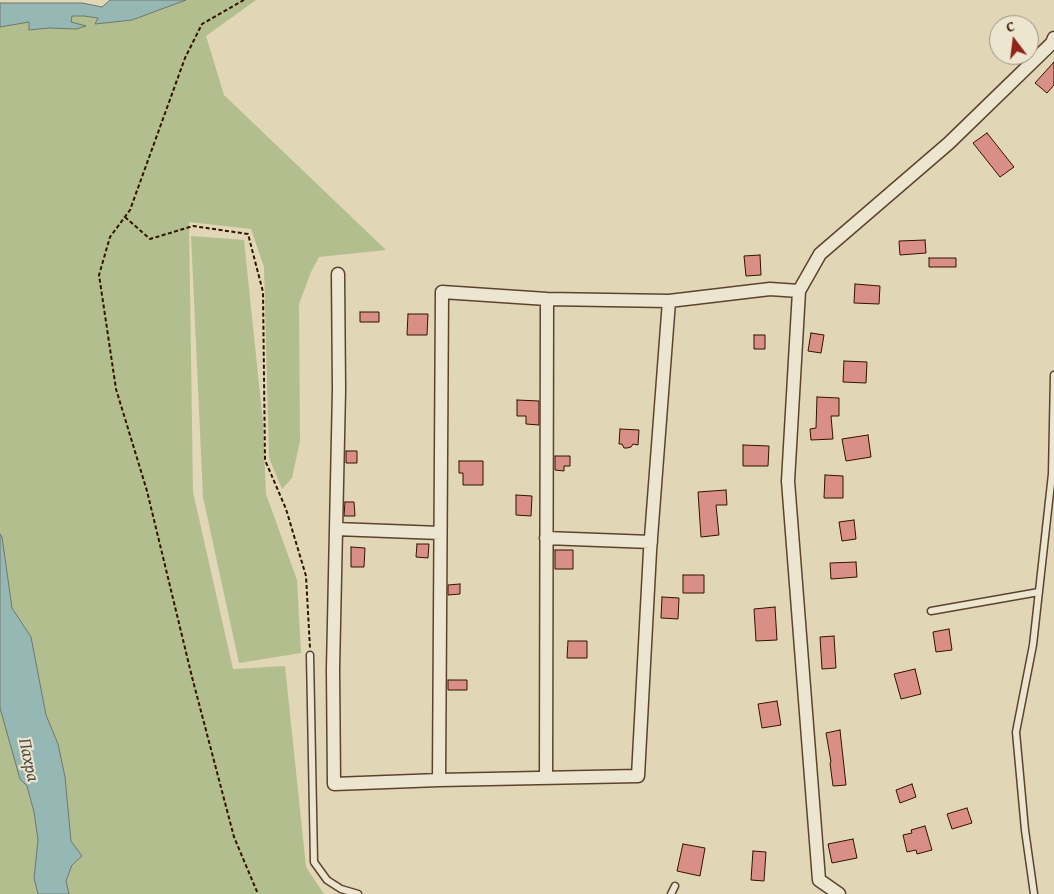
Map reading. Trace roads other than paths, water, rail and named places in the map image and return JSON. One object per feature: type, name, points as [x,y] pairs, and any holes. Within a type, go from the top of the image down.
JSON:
[{"type":"street","points":[[839,894],[819,880],[788,481],[799,291],[820,254],[949,143],[1052,43],[1054,38]]},
{"type":"street","points":[[338,274],[339,390],[333,669],[334,784],[638,776],[651,542],[669,301]]},
{"type":"street","points":[[439,780],[442,292],[547,299],[669,301],[770,289],[799,291]]},
{"type":"street","points":[[546,778],[547,299]]},
{"type":"street","points":[[336,529],[440,533]]},
{"type":"street","points":[[546,538],[651,542]]},
{"type":"lane","points":[[1034,894],[1025,830],[1016,732],[1034,645],[1052,474],[1054,375]]},
{"type":"lane","points":[[931,611],[1039,592]]},
{"type":"lane","points":[[310,655],[314,862],[327,880],[341,889],[358,894]]},
{"type":"lane","points":[[671,894],[675,886]]},
{"type":"water","points":[[110,0],[186,0],[132,20],[95,24],[98,18],[72,16],[71,22],[86,26],[76,29],[49,28],[29,30],[29,22],[0,27],[0,3],[82,3],[102,7]]},
{"type":"water","name":"Пахра","points":[[0,534],[12,608],[31,637],[46,715],[58,744],[65,777],[71,841],[82,856],[72,865],[66,881],[69,894],[38,894],[34,878],[38,840],[34,812],[27,786],[20,779],[0,708]]}]
